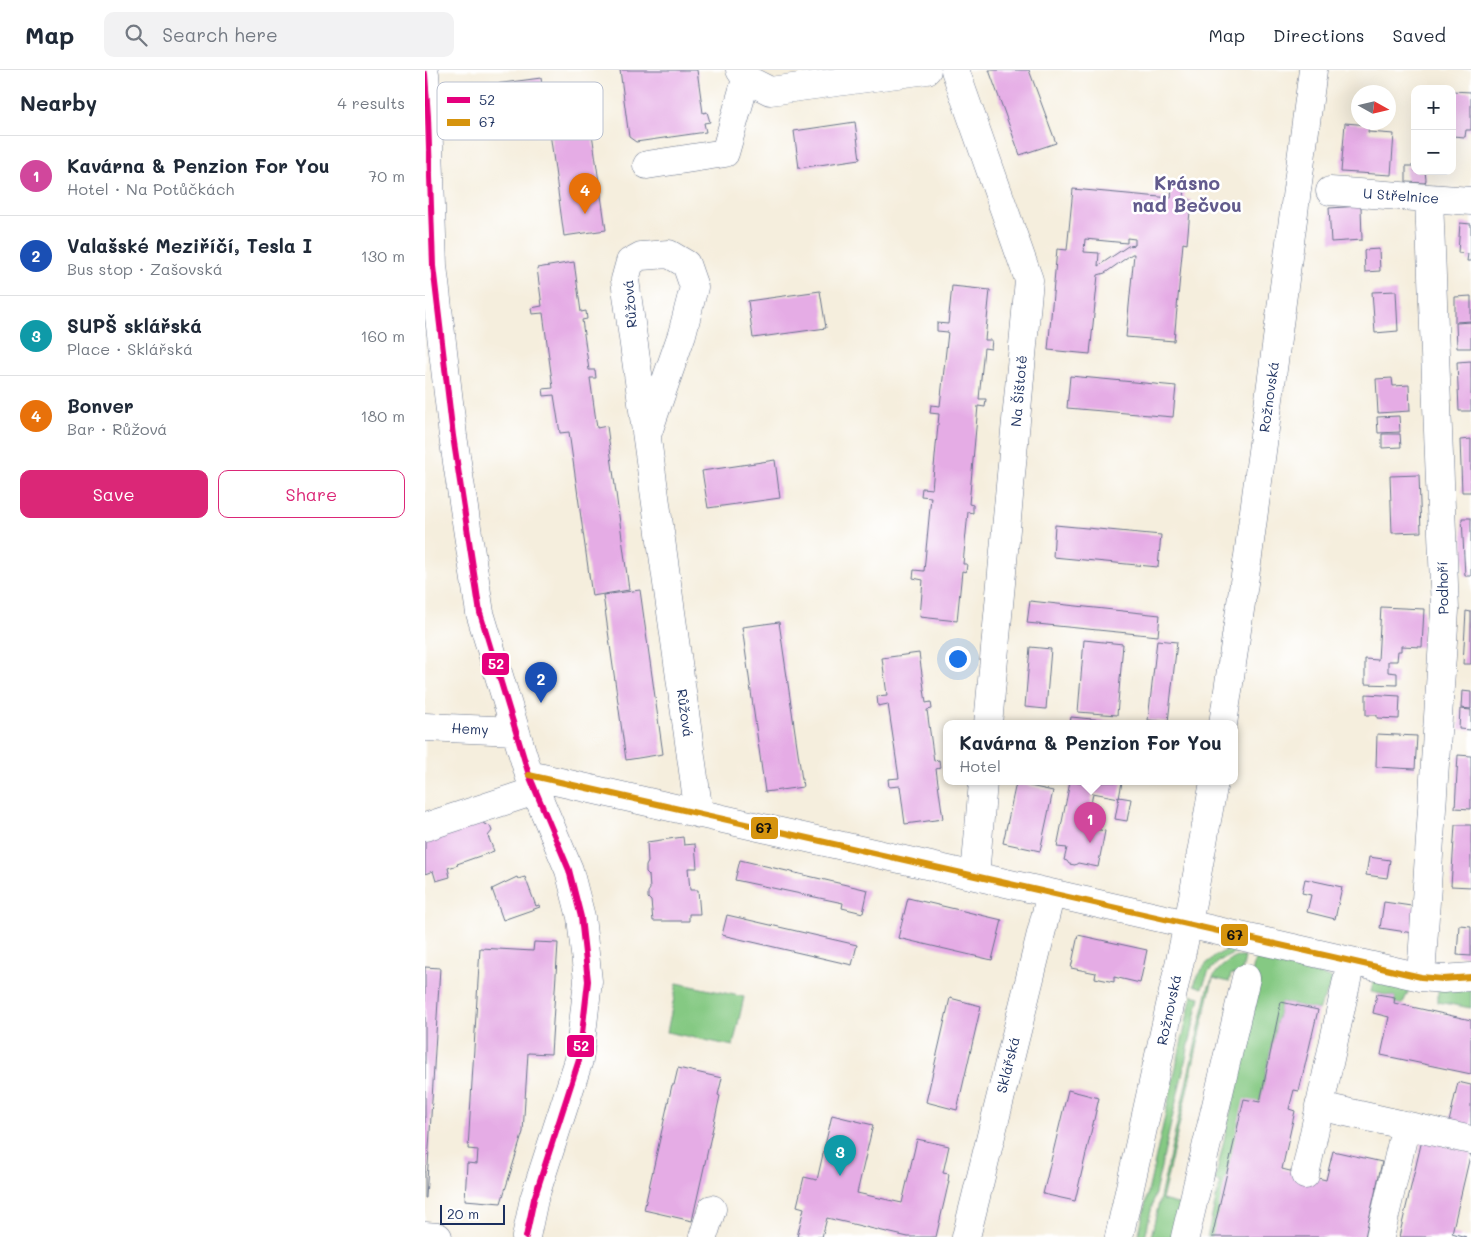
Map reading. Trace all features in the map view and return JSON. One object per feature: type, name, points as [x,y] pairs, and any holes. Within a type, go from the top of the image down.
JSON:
[{"type":"street","points":[[647,165],[725,153],[743,74],[770,91],[927,70]]},
{"type":"street","name":"Na Šištotě","points":[[955,70],[1029,280],[988,720]]},
{"type":"street","name":"Rožnovská","points":[[1224,720],[1246,576],[1313,70]]},
{"type":"street","points":[[425,74],[433,266],[453,436],[480,613],[532,783],[569,870],[581,916],[588,981],[579,1060],[534,1199],[526,1237]]},
{"type":"street","name":"U Střelnice","points":[[1330,191],[1471,201]]},
{"type":"street","name":"Podhoří","points":[[1421,977],[1445,610],[1429,198]]},
{"type":"street","name":"Růžová","points":[[647,435],[682,334],[694,286],[686,264],[669,254],[641,256],[630,262],[625,280],[699,814]]},
{"type":"street","name":"Hemy","points":[[425,727],[515,731]]},
{"type":"street","points":[[425,827],[532,783],[699,814],[1421,977],[1443,979],[1471,977]]},
{"type":"street","points":[[975,876],[983,785]]},
{"type":"street","name":"Rožnovská","points":[[1119,1237],[1188,924],[1213,785]]},
{"type":"street","name":"Sklářská","points":[[966,1237],[1051,893]]},
{"type":"street","points":[[1305,1175],[1351,961]]},
{"type":"street","points":[[1185,1237],[1246,978]]},
{"type":"street","points":[[1319,1106],[1471,1140]]},
{"type":"street","points":[[1380,1237],[1406,1125]]},
{"type":"street","points":[[703,1237],[712,1209]]},
{"type":"street","points":[[425,1236],[438,1237]]},
{"type":"green space","points":[[1238,947],[1328,970],[1247,950],[1237,952],[1219,961],[1208,973],[1202,988],[1194,985],[1201,971],[1210,960],[1223,952]]},
{"type":"green space","points":[[1237,957],[1245,957],[1241,976],[1231,974],[1229,982],[1213,978],[1219,970]]},
{"type":"green space","points":[[1255,959],[1332,978],[1332,983],[1318,1010],[1281,1002],[1260,1102],[1212,1237],[1207,1237],[1220,1182],[1215,1180],[1260,981],[1251,979]]},
{"type":"green space","points":[[1374,977],[1413,982],[1402,1005],[1394,1003],[1395,997],[1371,992]]},
{"type":"green space","points":[[1213,978],[1162,1200],[1185,1206],[1178,1237],[1151,1237],[1208,989]]},
{"type":"green space","points":[[677,983],[744,997],[733,1046],[667,1032]]},
{"type":"green space","points":[[1438,984],[1471,985],[1471,1008],[1438,1002]]},
{"type":"green space","points":[[1192,995],[1200,997],[1145,1237],[1138,1237]]},
{"type":"building","points":[[620,70],[697,70],[703,113],[707,112],[710,122],[704,123],[706,132],[636,142],[629,137]]},
{"type":"building","points":[[989,70],[1029,70],[1056,143],[1020,155]]},
{"type":"building","points":[[541,78],[542,82],[510,82]]},
{"type":"building","points":[[1456,91],[1471,92],[1471,130],[1466,130],[1465,137],[1456,136]]},
{"type":"building","points":[[855,122],[860,159],[799,168],[794,131]]},
{"type":"building","points":[[1345,123],[1351,124],[1351,130],[1368,130],[1368,132],[1394,134],[1391,175],[1341,172]]},
{"type":"building","points":[[551,140],[593,140],[606,230],[564,236]]},
{"type":"building","points":[[1406,166],[1411,166],[1411,175],[1425,175],[1425,183],[1406,182]]},
{"type":"building","points":[[1172,185],[1185,187],[1184,199],[1191,200],[1187,244],[1183,243],[1174,341],[1126,337],[1134,254],[1132,254],[1105,273],[1098,275],[1090,354],[1048,350],[1057,249],[1067,250],[1073,189],[1171,198]],"holes":[[[1127,238],[1135,239],[1135,245],[1128,246],[1098,266],[1099,253],[1084,252],[1085,239],[1127,243]]]},
{"type":"building","points":[[1361,206],[1362,240],[1331,242],[1329,208]]},
{"type":"building","points":[[1460,223],[1471,224],[1471,261],[1467,261],[1468,254],[1458,253]]},
{"type":"building","points":[[1379,249],[1380,271],[1365,272],[1364,250]]},
{"type":"building","points":[[574,262],[581,312],[586,311],[587,319],[582,320],[589,370],[595,370],[596,378],[590,378],[597,428],[607,426],[629,590],[592,596],[569,432],[560,433],[554,395],[544,396],[543,389],[553,388],[543,313],[532,314],[531,308],[542,306],[537,268]]},
{"type":"building","points":[[952,286],[990,290],[985,340],[992,340],[991,349],[984,348],[979,399],[986,399],[985,407],[978,406],[969,504],[973,505],[973,513],[968,512],[963,564],[967,564],[966,572],[962,571],[957,621],[920,617],[923,580],[913,578],[914,570],[924,571],[931,497],[921,496],[922,488],[932,489],[939,414],[930,413],[931,405],[940,406],[948,332],[937,331],[937,323],[948,324]]},
{"type":"building","points":[[820,291],[826,328],[753,338],[748,301]]},
{"type":"building","points":[[1396,291],[1398,331],[1375,333],[1372,292]]},
{"type":"building","points":[[1471,296],[1471,321],[1455,322],[1455,297]]},
{"type":"building","points":[[1471,322],[1471,348],[1457,348],[1456,323]]},
{"type":"building","points":[[1471,361],[1471,411],[1459,411],[1457,362]]},
{"type":"building","points":[[1070,376],[1176,386],[1173,417],[1067,408]]},
{"type":"building","points":[[1392,378],[1393,386],[1409,385],[1410,411],[1378,413],[1376,379]]},
{"type":"building","points":[[1399,416],[1400,432],[1378,433],[1377,417]]},
{"type":"building","points":[[1382,434],[1400,434],[1401,447],[1382,448]]},
{"type":"building","points":[[1471,439],[1471,492],[1462,492],[1460,440]]},
{"type":"building","points":[[775,460],[780,498],[708,508],[702,471]]},
{"type":"building","points":[[1419,475],[1421,532],[1392,533],[1390,476]]},
{"type":"building","points":[[1462,518],[1471,518],[1471,576],[1465,576]]},
{"type":"building","points":[[1055,525],[1161,535],[1158,567],[1053,557]]},
{"type":"building","points":[[640,590],[663,754],[626,760],[603,595]]},
{"type":"building","points":[[1030,601],[1160,615],[1158,636],[1027,623]]},
{"type":"building","points":[[1381,607],[1424,609],[1422,647],[1401,646],[1401,651],[1398,651],[1397,661],[1388,661],[1388,672],[1397,673],[1397,685],[1365,684],[1365,659],[1378,660]]},
{"type":"building","points":[[1466,611],[1471,612],[1471,664],[1463,664]]},
{"type":"building","points":[[779,622],[803,787],[765,792],[742,627]]},
{"type":"building","points":[[1084,640],[1123,644],[1117,715],[1078,712]]},
{"type":"building","points":[[1157,640],[1177,642],[1168,720],[1148,720]]},
{"type":"building","points":[[1030,647],[1051,649],[1046,709],[1025,707]]},
{"type":"building","points":[[919,653],[926,703],[931,702],[932,709],[927,710],[934,761],[939,760],[940,768],[936,769],[943,819],[905,824],[900,786],[889,787],[888,779],[899,778],[888,704],[878,706],[877,696],[887,695],[882,658]]},
{"type":"building","points":[[1462,691],[1471,692],[1471,709],[1461,708]]},
{"type":"building","points":[[1366,694],[1400,696],[1399,719],[1377,718],[1377,715],[1366,715]]},
{"type":"building","points":[[1460,709],[1471,710],[1471,730],[1459,729]]},
{"type":"building","points":[[1071,717],[1102,720],[1071,720]]},
{"type":"building","points":[[1377,734],[1417,736],[1415,769],[1376,767]]},
{"type":"building","points":[[1458,755],[1471,756],[1471,809],[1455,808]]},
{"type":"building","points":[[1016,785],[1025,785],[1053,791],[1040,851],[1003,843]]},
{"type":"building","points":[[1069,785],[1121,785],[1119,798],[1093,793],[1086,827],[1105,831],[1098,867],[1078,863],[1075,865],[1069,864],[1064,860],[1067,848],[1057,847]]},
{"type":"building","points":[[1119,797],[1131,799],[1127,821],[1115,819]]},
{"type":"building","points":[[483,822],[490,826],[492,831],[488,836],[494,851],[448,868],[450,877],[436,881],[433,871],[425,874],[425,840]]},
{"type":"building","points":[[1455,825],[1471,825],[1471,887],[1451,886]]},
{"type":"building","points":[[683,837],[684,845],[695,844],[697,868],[688,868],[690,890],[698,890],[700,914],[689,914],[689,921],[653,921],[651,901],[648,898],[650,889],[649,875],[646,872],[648,862],[647,842]]},
{"type":"building","points":[[1369,857],[1390,860],[1387,878],[1366,875]]},
{"type":"building","points":[[740,860],[868,890],[863,913],[842,908],[843,903],[735,880]]},
{"type":"building","points":[[517,877],[518,879],[525,877],[536,906],[539,905],[540,907],[503,920],[492,889]]},
{"type":"building","points":[[1305,879],[1342,887],[1335,919],[1307,912],[1311,895],[1302,893]]},
{"type":"building","points":[[908,898],[1002,920],[992,960],[898,938]]},
{"type":"building","points":[[1384,902],[1418,907],[1413,933],[1380,928]]},
{"type":"building","points":[[727,915],[857,945],[852,965],[722,935]]},
{"type":"building","points":[[1459,925],[1471,926],[1471,956],[1457,955]]},
{"type":"building","points":[[1078,935],[1147,950],[1140,983],[1114,977],[1114,982],[1095,978],[1096,973],[1071,968]]},
{"type":"building","points":[[534,942],[558,943],[551,1054],[528,1053],[523,1132],[501,1203],[465,1200],[467,1163],[477,1164],[478,1150],[468,1149],[480,948],[533,951]]},
{"type":"building","points":[[425,967],[440,968],[426,1198],[425,1198]]},
{"type":"building","points":[[1377,994],[1395,997],[1394,1003],[1471,1020],[1471,1074],[1381,1055],[1389,1017],[1373,1013]]},
{"type":"building","points":[[950,998],[981,1006],[957,1110],[926,1102]]},
{"type":"building","points":[[1281,1002],[1318,1010],[1299,1091],[1294,1090],[1289,1109],[1295,1111],[1282,1169],[1326,1180],[1333,1151],[1382,1162],[1365,1237],[1212,1237],[1244,1099],[1260,1102]]},
{"type":"building","points":[[678,1068],[722,1078],[718,1095],[720,1096],[692,1221],[644,1210],[672,1085],[674,1085]]},
{"type":"building","points":[[1458,1082],[1471,1085],[1471,1127],[1449,1122]]},
{"type":"building","points":[[1068,1090],[1099,1098],[1075,1201],[1043,1194]]},
{"type":"building","points":[[832,1115],[873,1125],[857,1193],[902,1203],[917,1139],[949,1146],[943,1173],[949,1174],[949,1181],[936,1237],[908,1237],[827,1218],[822,1237],[797,1237],[804,1208],[797,1206],[804,1177],[817,1180]]},
{"type":"building","points":[[1422,1140],[1471,1152],[1452,1233],[1466,1237],[1399,1237]]},
{"type":"transit line","name":"52","points":[[425,74],[433,266],[453,436],[480,613],[529,775],[569,870],[581,917],[588,981],[579,1060],[534,1199],[526,1237]]},
{"type":"transit line","name":"67","points":[[529,775],[1421,977],[1443,979],[1471,977]]},
{"type":"place","name":"Bonver","points":[[585,214]]},
{"type":"place","name":"Valašské Meziříčí, Tesla I","points":[[541,703]]},
{"type":"place","name":"Kavárna & Penzion For You","points":[[1090,843]]},
{"type":"place","name":"SUPŠ sklářská","points":[[840,1176]]},
{"type":"district","name":"Krásno nad Bečvou","points":[[1187,194]]}]
